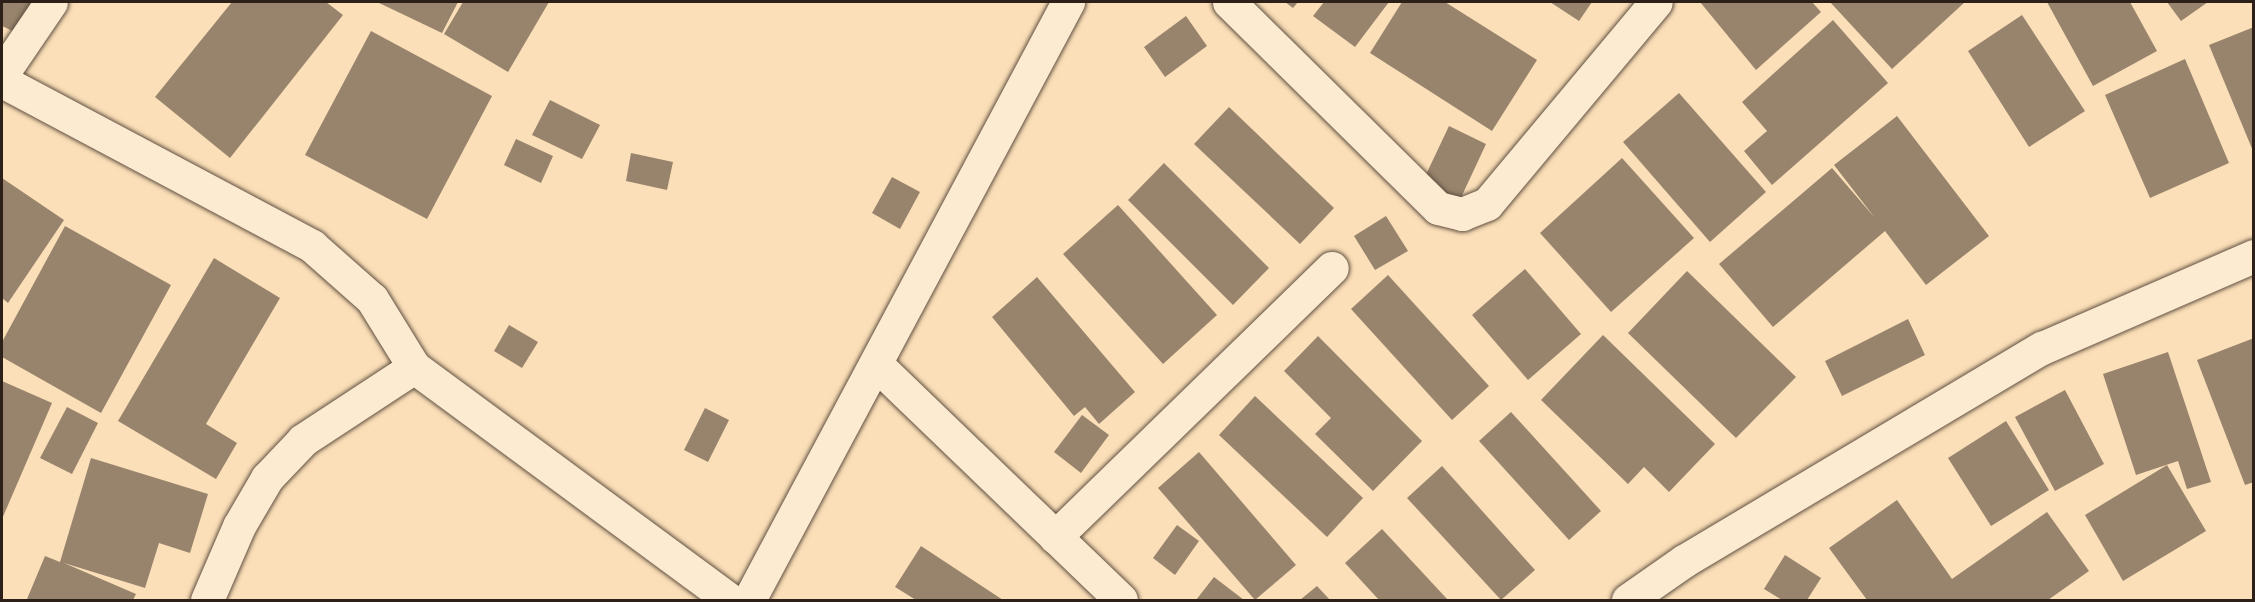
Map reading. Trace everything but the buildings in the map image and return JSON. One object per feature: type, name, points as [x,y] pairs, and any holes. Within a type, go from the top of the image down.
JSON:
[{"type":"street","points":[[2,74],[51,2]]},
{"type":"street","points":[[749,600],[878,366],[1068,2]]},
{"type":"street","points":[[1229,2],[1438,208],[1462,214],[1487,204],[1656,2]]},
{"type":"street","points":[[2,81],[312,246],[372,299],[414,367],[730,600]]},
{"type":"street","points":[[1628,600],[1684,561],[2042,348],[2253,256]]},
{"type":"street","points":[[1055,537],[1332,268]]},
{"type":"street","points":[[878,366],[1121,600]]},
{"type":"street","points":[[207,600],[239,526],[267,478],[303,440],[414,367]]}]
